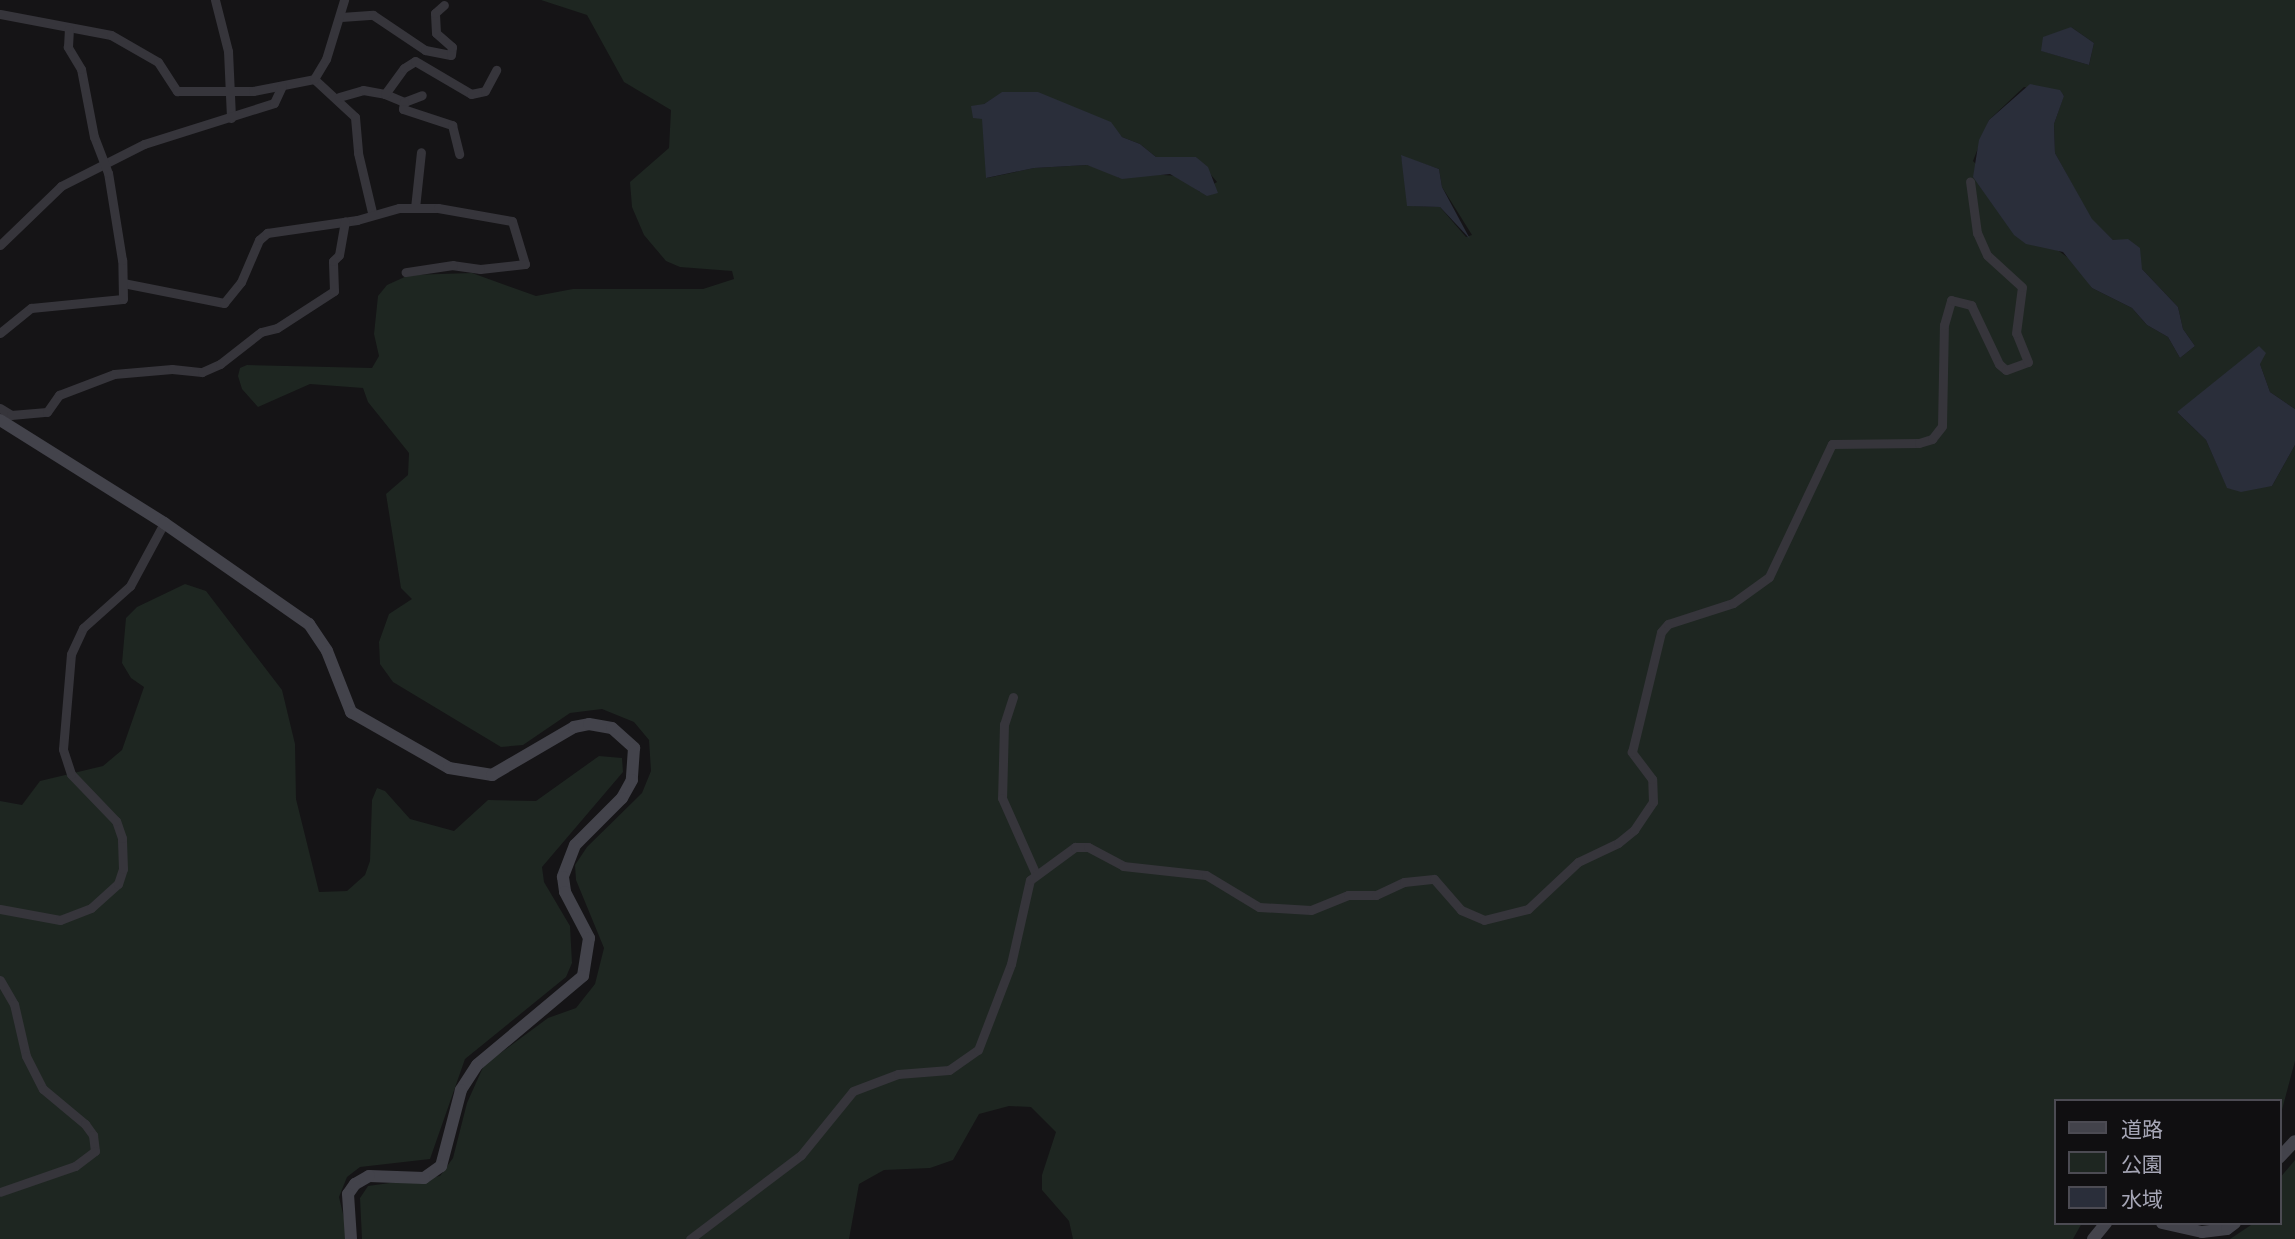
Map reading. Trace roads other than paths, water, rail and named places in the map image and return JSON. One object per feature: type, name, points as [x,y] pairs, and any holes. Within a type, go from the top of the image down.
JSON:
[{"type":"street","points":[[215,0],[228,51],[231,118]]},
{"type":"street","points":[[314,79],[341,17],[344,0]]},
{"type":"street","points":[[341,17],[373,15],[425,50],[451,55],[452,47],[436,33],[435,13],[444,5]]},
{"type":"street","points":[[0,13],[111,36],[136,47],[158,62],[177,91],[228,92],[282,86],[314,79],[338,97],[355,117],[358,153],[372,212]]},
{"type":"street","points":[[0,333],[31,308],[123,299],[123,283],[103,163],[81,69],[72,61],[68,47],[69,29]]},
{"type":"street","points":[[385,94],[404,68],[425,50]]},
{"type":"street","points":[[415,61],[471,94],[485,91],[496,70]]},
{"type":"street","points":[[0,246],[61,186],[144,144],[274,103],[282,86]]},
{"type":"street","points":[[338,97],[363,90],[385,94],[404,102],[422,95]]},
{"type":"street","points":[[404,102],[403,109],[452,125],[459,154]]},
{"type":"street","points":[[415,208],[421,152]]},
{"type":"street","points":[[690,1239],[801,1154],[853,1091],[898,1074],[949,1070],[978,1050],[1011,964],[1020,913],[1035,872],[1075,847],[1088,847],[1123,866],[1206,875],[1255,906],[1311,910],[1348,895],[1376,895],[1404,882],[1434,879],[1461,910],[1484,920],[1528,909],[1578,862],[1618,844],[1634,830],[1653,802],[1652,779],[1632,752],[1661,632],[1668,624],[1733,603],[1769,577],[1832,444],[1919,443],[1932,439],[1942,426],[1944,325],[1951,300],[1971,305],[1999,364],[2006,369],[2028,362],[2015,320],[2022,287],[1987,255],[1976,233],[1970,181]]},
{"type":"street","points":[[123,283],[224,303],[242,282],[259,240],[267,233],[345,222],[372,212],[415,208],[512,221],[524,264],[480,269],[453,265],[406,272]]},
{"type":"street","points":[[0,408],[11,415],[47,412],[59,395],[114,374],[172,369],[202,372],[220,364],[261,332],[277,328],[334,291],[333,261],[339,255],[345,222]]},
{"type":"street","points":[[0,419],[164,523],[309,624],[327,651],[351,712],[449,768],[492,775],[574,727],[589,724],[612,728],[634,748],[632,780],[622,798],[575,845],[563,877],[565,892],[589,938],[583,976],[477,1065],[461,1090],[441,1167],[424,1178],[369,1176],[355,1184],[348,1194],[351,1239]]},
{"type":"street","points":[[0,909],[60,920],[91,908],[118,884],[123,869],[122,838],[116,821],[71,774],[63,750],[71,653],[83,628],[130,586],[164,523]]},
{"type":"street","points":[[1013,697],[1004,724],[1002,798],[1035,872]]},
{"type":"street","points":[[0,980],[14,1004],[26,1056],[43,1089],[85,1124],[93,1135],[95,1151],[75,1166],[0,1192]]},
{"type":"street","points":[[2281,1156],[2295,1141]]},
{"type":"street","points":[[2092,1239],[2104,1225]]},
{"type":"street","points":[[2171,1225],[2202,1232],[2227,1229],[2232,1225]]},
{"type":"water","points":[[2071,27],[2094,43],[2089,65],[2041,51],[2043,37]]},
{"type":"water","points":[[2030,84],[2060,90],[2064,96],[2054,124],[2055,153],[2092,219],[2113,240],[2128,239],[2140,248],[2142,269],[2178,307],[2183,329],[2195,346],[2180,358],[2168,337],[2147,325],[2132,308],[2092,288],[2063,252],[2026,244],[2014,235],[1973,177],[1979,140],[1989,120]]},
{"type":"water","points":[[1002,92],[1038,92],[1111,122],[1122,137],[1140,144],[1156,157],[1196,157],[1208,167],[1218,193],[1207,196],[1170,174],[1122,179],[1087,165],[1034,168],[986,178],[982,119],[973,118],[971,106],[984,104]]},
{"type":"water","points":[[1401,155],[1439,169],[1442,187],[1470,239],[1440,207],[1407,206]]},
{"type":"water","points":[[2259,346],[2266,353],[2260,364],[2270,392],[2295,409],[2295,445],[2272,486],[2241,492],[2227,488],[2206,440],[2177,412]]}]
